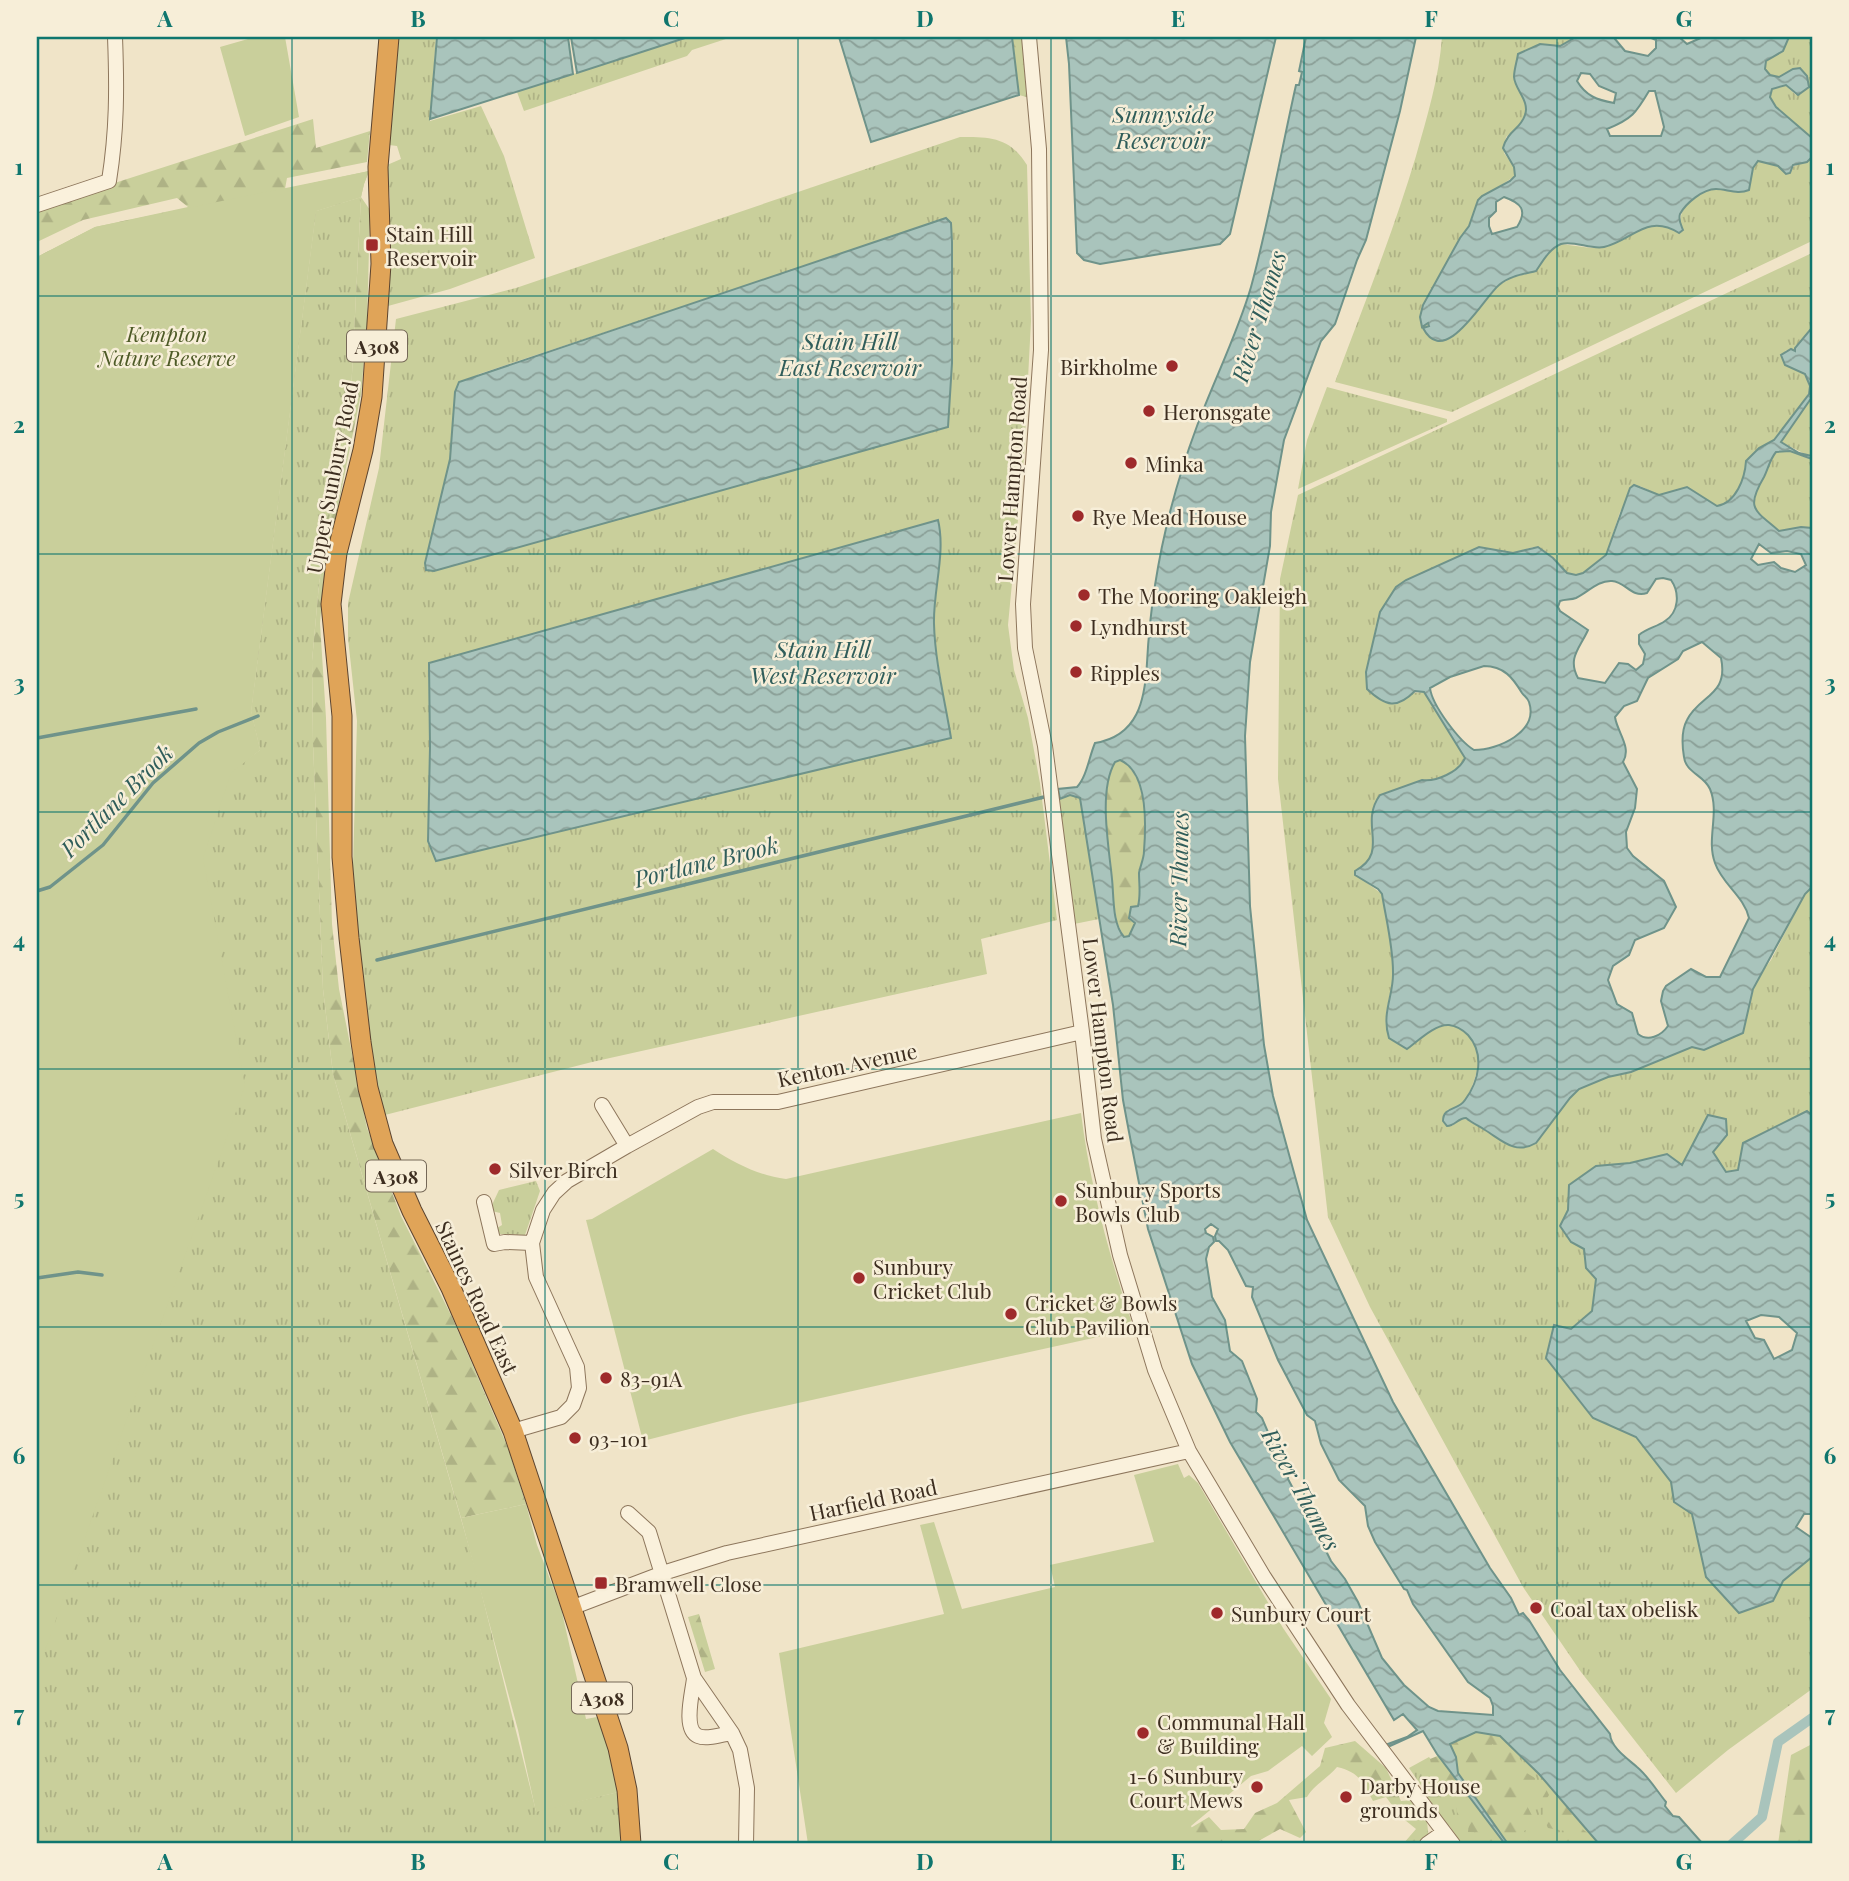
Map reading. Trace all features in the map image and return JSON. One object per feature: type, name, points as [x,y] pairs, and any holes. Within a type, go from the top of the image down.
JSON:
[{"type":"highway","name":"Upper Sunbury Road","points":[[342,716],[331,604],[337,553],[363,450],[372,397],[381,264],[378,167],[389,37]]},
{"type":"highway","name":"Staines Road East","points":[[342,716],[342,857],[361,1042],[375,1118],[393,1170],[451,1287],[513,1431],[621,1758],[627,1790],[631,1844]]},
{"type":"street","points":[[37,205],[110,181],[116,140],[118,90],[115,37]]},
{"type":"street","name":"Lower Hampton Road","points":[[1029,37],[1039,149],[1041,351],[1023,631],[1043,726],[1094,1139],[1120,1255],[1155,1370],[1189,1451],[1264,1577],[1348,1705],[1448,1838]]},
{"type":"street","name":"Kenton Avenue","points":[[513,1431],[561,1417],[573,1405],[579,1388],[576,1367],[536,1277],[532,1243],[543,1210],[554,1193],[567,1181],[698,1107],[713,1102],[778,1102],[1082,1032]]},
{"type":"street","points":[[602,1105],[627,1146]]},
{"type":"street","points":[[484,1202],[494,1244],[532,1243]]},
{"type":"street","name":"Harfield Road","points":[[571,1608],[663,1573],[727,1553],[1189,1451]]},
{"type":"street","points":[[628,1513],[649,1532],[694,1678],[732,1733],[740,1750],[744,1768],[747,1844]]},
{"type":"street","points":[[694,1678],[689,1717],[692,1731],[703,1737],[732,1733]]},
{"type":"street","points":[[1427,1844],[1448,1838]]},
{"type":"green space","points":[[255,37],[285,37],[299,117],[245,136],[220,47]]},
{"type":"green space","points":[[399,37],[436,37],[430,121],[481,106],[504,156],[535,258],[450,289],[388,306],[390,197],[387,165],[401,159],[397,146],[389,145]]},
{"type":"green space","points":[[688,37],[732,37],[692,50],[687,56],[524,111],[517,92]]},
{"type":"green space","points":[[1012,37],[1022,37],[1030,98],[1019,95]]},
{"type":"green space","points":[[1442,37],[1576,37],[1559,46],[1540,44],[1514,78],[1525,102],[1526,112],[1519,126],[1506,137],[1504,153],[1514,167],[1515,176],[1478,200],[1469,226],[1447,263],[1423,326],[1427,322],[1429,325],[1423,328],[1426,334],[1458,333],[1499,285],[1511,278],[1536,271],[1546,254],[1561,244],[1591,248],[1616,243],[1638,230],[1661,224],[1682,227],[1682,214],[1690,202],[1710,190],[1739,192],[1758,161],[1791,168],[1812,157],[1812,241],[1452,412],[1335,382],[1388,242],[1416,156],[1435,82]]},
{"type":"green space","points":[[1789,37],[1812,37],[1812,138],[1776,107],[1770,97],[1773,87],[1785,85],[1796,95],[1793,69],[1779,77],[1770,75],[1765,69],[1766,61],[1783,51]]},
{"type":"green space","points":[[313,119],[316,148],[370,131],[367,162],[287,178],[285,189],[369,171],[361,197],[316,211],[251,711],[260,750],[37,921],[37,257],[95,227],[188,207],[177,198],[83,220],[37,242],[37,208]]},
{"type":"green space","points":[[960,137],[998,140],[1014,149],[1020,156],[1027,165],[1031,321],[1024,456],[1008,625],[1014,670],[1028,718],[1040,783],[1057,920],[981,939],[987,974],[592,1062],[381,1116],[359,975],[352,902],[357,721],[348,638],[348,603],[379,468],[396,319],[516,288]],"holes":[[[946,219],[952,242],[952,363],[425,563],[450,459],[455,392],[479,374]],[[940,528],[934,621],[935,647],[942,685],[430,747],[429,663]]]},
{"type":"green space","name":"Kempton Nature Reserve","points":[[369,171],[361,197],[316,211],[251,711],[260,750],[231,773],[203,858],[245,1086],[37,1673],[37,257],[95,227]]},
{"type":"green space","points":[[361,197],[351,393],[319,584],[312,661],[323,989],[333,1074],[476,1571],[536,1811],[627,1790],[631,1844],[37,1844],[37,921],[59,897],[260,750],[251,711],[316,211]]},
{"type":"green space","points":[[361,197],[370,210],[367,325],[361,394],[325,570],[320,623],[326,718],[332,924],[339,989],[367,1128],[401,1216],[452,1317],[508,1448],[526,1504],[461,1518],[333,1074],[323,989],[312,661],[319,584],[351,393]]},
{"type":"green space","points":[[1812,253],[1812,331],[1810,330],[1795,351],[1785,351],[1793,369],[1805,374],[1810,389],[1788,425],[1758,451],[1731,498],[1717,506],[1687,487],[1659,495],[1640,486],[1620,512],[1606,555],[1583,573],[1576,575],[1567,573],[1553,558],[1533,547],[1513,553],[1479,547],[1407,580],[1396,587],[1376,625],[1366,682],[1412,693],[1424,692],[1465,758],[1460,766],[1440,777],[1380,795],[1372,855],[1356,875],[1382,894],[1393,964],[1386,1019],[1390,1037],[1407,1049],[1434,1029],[1443,1025],[1455,1026],[1471,1037],[1479,1053],[1468,1095],[1462,1104],[1447,1110],[1452,1126],[1464,1119],[1482,1128],[1570,1098],[1579,1089],[1608,1077],[1631,1072],[1692,1047],[1750,1004],[1758,981],[1805,894],[1812,887],[1812,1115],[1807,1111],[1739,1170],[1726,1172],[1713,1152],[1726,1135],[1682,1166],[1667,1154],[1630,1163],[1596,1166],[1561,1226],[1571,1242],[1584,1249],[1586,1268],[1596,1279],[1592,1311],[1571,1329],[1592,1418],[1636,1436],[1671,1482],[1674,1502],[1692,1514],[1706,1577],[1773,1601],[1783,1581],[1812,1557],[1812,1689],[1728,1750],[1676,1793],[1581,1672],[1523,1587],[1370,1307],[1328,1217],[1278,779],[1280,579],[1298,495]]},
{"type":"green space","points":[[1327,387],[1447,419],[1447,422],[1298,489],[1307,440]]},
{"type":"green space","points":[[1812,397],[1812,456],[1809,456],[1781,442]]},
{"type":"green space","points":[[1790,451],[1812,459],[1812,528],[1801,527],[1782,532],[1759,514],[1753,498],[1773,455],[1776,452]]},
{"type":"green space","points":[[1115,762],[1126,762],[1138,780],[1145,808],[1144,854],[1139,870],[1141,896],[1132,933],[1124,937],[1115,910],[1106,813],[1110,776]]},
{"type":"green space","points":[[1070,795],[1080,798],[1099,919],[1074,924],[1059,799]]},
{"type":"green space","name":"Sunbury Cricket Club","points":[[1081,1113],[1102,1222],[1134,1329],[744,1415],[643,1441],[586,1220],[713,1149],[748,1168],[786,1179]]},
{"type":"green space","points":[[536,1181],[540,1191],[525,1235],[498,1234],[497,1228],[502,1225],[500,1213],[492,1211],[491,1207],[499,1190]]},
{"type":"green space","points":[[1178,1464],[1184,1478],[1189,1475],[1198,1483],[1283,1628],[1331,1699],[1324,1723],[1332,1737],[1312,1756],[1302,1746],[1268,1771],[1251,1776],[1191,1826],[1200,1844],[808,1844],[779,1653],[944,1614],[920,1525],[934,1522],[962,1609],[1055,1587],[1050,1565],[1154,1542],[1134,1475]]},
{"type":"green space","points":[[526,1504],[537,1545],[561,1608],[586,1719],[608,1715],[627,1790],[536,1812],[518,1730],[461,1518]]},
{"type":"green space","points":[[699,1614],[715,1669],[705,1672],[688,1617]]},
{"type":"green space","points":[[1444,1724],[1508,1727],[1513,1743],[1502,1750],[1492,1744],[1492,1755],[1498,1758],[1510,1752],[1516,1756],[1522,1762],[1525,1772],[1535,1778],[1536,1787],[1545,1787],[1549,1795],[1541,1808],[1535,1807],[1528,1797],[1525,1802],[1537,1825],[1524,1831],[1531,1844],[1486,1844],[1482,1833],[1468,1832],[1469,1822],[1457,1818],[1457,1804],[1449,1790],[1438,1797],[1450,1824],[1444,1829],[1422,1799],[1435,1782],[1430,1759],[1440,1755]]},
{"type":"green space","points":[[1476,1732],[1500,1736],[1539,1774],[1599,1844],[1508,1844]]},
{"type":"green space","points":[[1355,1741],[1386,1768],[1401,1801],[1413,1800],[1427,1822],[1429,1839],[1423,1844],[1403,1844],[1416,1829],[1400,1816],[1386,1797],[1373,1801],[1360,1779],[1337,1767],[1307,1797],[1289,1800],[1306,1832],[1300,1838],[1280,1829],[1253,1844],[1154,1844],[1184,1832],[1209,1817],[1221,1830],[1244,1829],[1255,1813],[1277,1803],[1320,1766],[1325,1748]]},
{"type":"green space","points":[[1812,1744],[1812,1844],[1778,1844],[1791,1755]]},
{"type":"green space","points":[[1429,1757],[1496,1844],[1462,1844],[1409,1768]]},
{"type":"green space","points":[[1569,1805],[1579,1826],[1600,1837],[1604,1844],[1567,1844],[1564,1843],[1565,1831],[1548,1828],[1542,1816],[1547,1806]]},
{"type":"water","points":[[437,37],[568,37],[573,74],[430,119]]},
{"type":"water","points":[[571,37],[688,37],[577,73]]},
{"type":"water","points":[[839,37],[1012,37],[1019,95],[871,142]]},
{"type":"water","name":"Sunnyside Reservoir","points":[[1066,37],[1276,37],[1230,234],[1220,244],[1100,264],[1084,260],[1077,253]]},
{"type":"water","name":"River Thames","points":[[1306,37],[1416,37],[1400,111],[1366,240],[1335,324],[1321,341],[1284,440],[1271,512],[1270,546],[1250,662],[1245,736],[1250,906],[1264,1045],[1273,1096],[1307,1220],[1393,1402],[1519,1615],[1523,1613],[1529,1620],[1560,1670],[1610,1734],[1617,1748],[1649,1779],[1673,1816],[1679,1817],[1703,1844],[1599,1844],[1539,1774],[1500,1736],[1476,1732],[1450,1744],[1456,1757],[1458,1773],[1508,1844],[1505,1844],[1437,1754],[1423,1731],[1390,1746],[1388,1744],[1417,1730],[1403,1714],[1394,1720],[1230,1442],[1192,1364],[1148,1229],[1123,1100],[1113,1005],[1080,798],[1070,795],[1060,799],[1058,789],[1077,787],[1086,772],[1095,743],[1121,733],[1130,724],[1141,703],[1157,573],[1170,513],[1197,426],[1251,287],[1296,85],[1299,85],[1302,72],[1299,71]],"holes":[[[1120,760],[1129,766],[1136,776],[1143,801],[1145,828],[1144,854],[1139,873],[1139,902],[1138,906],[1131,907],[1129,918],[1135,923],[1129,936],[1124,937],[1117,925],[1114,910],[1106,819],[1110,774],[1115,762]],[[1211,1224],[1218,1229],[1216,1241],[1228,1250],[1246,1286],[1253,1287],[1252,1297],[1278,1360],[1307,1415],[1315,1421],[1321,1444],[1339,1480],[1365,1506],[1368,1526],[1375,1542],[1407,1590],[1413,1604],[1468,1682],[1490,1698],[1493,1715],[1438,1711],[1429,1707],[1404,1685],[1382,1658],[1358,1602],[1331,1561],[1313,1525],[1315,1519],[1309,1510],[1305,1511],[1288,1479],[1289,1466],[1273,1444],[1262,1418],[1256,1412],[1257,1399],[1242,1361],[1230,1351],[1225,1320],[1212,1297],[1206,1259],[1209,1247],[1214,1242],[1205,1229]]]},
{"type":"water","points":[[1576,37],[1616,37],[1625,51],[1648,56],[1656,48],[1656,40],[1649,37],[1679,37],[1687,44],[1703,37],[1789,37],[1783,51],[1766,61],[1765,69],[1770,75],[1779,77],[1800,68],[1807,76],[1809,87],[1798,95],[1786,85],[1772,89],[1770,97],[1776,107],[1812,138],[1812,157],[1807,162],[1793,165],[1790,173],[1786,174],[1778,166],[1758,161],[1753,168],[1749,190],[1740,192],[1720,189],[1700,194],[1680,214],[1683,230],[1679,233],[1658,226],[1640,230],[1604,247],[1561,244],[1550,252],[1536,271],[1512,277],[1499,285],[1464,327],[1453,336],[1442,341],[1432,339],[1423,328],[1429,326],[1428,323],[1422,327],[1420,317],[1423,305],[1469,226],[1478,200],[1515,176],[1514,167],[1503,148],[1508,137],[1523,120],[1526,110],[1514,77],[1518,54],[1540,44],[1560,46]],"holes":[[[1581,73],[1590,74],[1599,86],[1616,93],[1614,103],[1588,94],[1577,81]],[[1649,91],[1655,91],[1664,127],[1661,136],[1610,136],[1607,129],[1622,122],[1637,110]],[[1504,197],[1521,208],[1522,216],[1517,227],[1492,234],[1489,218],[1496,211],[1496,202]]]},
{"type":"water","name":"Stain Hill East Reservoir","points":[[946,218],[951,223],[952,242],[952,363],[948,427],[434,571],[426,570],[425,563],[450,459],[455,392],[459,382]]},
{"type":"water","points":[[1810,330],[1812,331],[1812,397],[1781,442],[1799,453],[1812,456],[1812,459],[1790,451],[1776,452],[1758,488],[1754,503],[1759,513],[1779,531],[1812,528],[1812,887],[1805,894],[1753,989],[1743,1033],[1704,1050],[1692,1047],[1631,1072],[1608,1077],[1579,1089],[1536,1143],[1529,1146],[1522,1148],[1509,1145],[1466,1118],[1447,1126],[1443,1121],[1445,1113],[1462,1103],[1474,1084],[1478,1068],[1477,1050],[1466,1033],[1449,1025],[1432,1030],[1407,1049],[1389,1038],[1386,1020],[1393,980],[1393,962],[1382,894],[1355,875],[1355,871],[1366,863],[1371,855],[1372,817],[1380,795],[1422,780],[1446,775],[1458,768],[1465,758],[1424,692],[1415,691],[1403,701],[1391,704],[1367,689],[1366,672],[1380,612],[1396,587],[1406,580],[1479,547],[1513,553],[1538,547],[1567,573],[1583,573],[1606,555],[1630,488],[1634,485],[1659,495],[1687,487],[1717,506],[1724,504],[1738,489],[1746,461],[1759,448],[1774,440],[1809,394],[1810,386],[1805,374],[1785,365],[1781,355],[1791,349],[1795,351]],"holes":[[[1759,544],[1771,553],[1787,551],[1801,554],[1806,565],[1795,572],[1781,568],[1774,562],[1758,565],[1751,559]],[[1656,579],[1671,580],[1677,602],[1670,617],[1639,635],[1639,644],[1645,654],[1643,664],[1636,670],[1628,664],[1619,663],[1605,683],[1578,678],[1574,659],[1588,630],[1560,611],[1560,601],[1576,598],[1607,581],[1617,582],[1633,592],[1647,593]],[[1702,642],[1721,658],[1721,680],[1712,694],[1698,705],[1687,720],[1683,733],[1683,748],[1685,762],[1704,780],[1713,798],[1712,845],[1715,863],[1743,903],[1749,918],[1720,977],[1706,977],[1691,969],[1666,986],[1661,1001],[1668,1026],[1662,1033],[1646,1038],[1638,1034],[1632,1013],[1617,1004],[1608,980],[1613,966],[1629,955],[1635,940],[1664,928],[1676,907],[1664,881],[1627,848],[1626,832],[1635,808],[1637,789],[1623,762],[1625,745],[1615,717],[1624,706],[1637,701],[1648,678],[1678,659],[1683,651]],[[1484,666],[1497,668],[1511,678],[1528,700],[1528,722],[1505,743],[1474,750],[1447,722],[1432,695],[1430,688],[1450,677]]]},
{"type":"water","name":"Stain Hill West Reservoir","points":[[938,520],[941,545],[934,611],[935,638],[951,738],[436,861],[428,841],[429,663]]},
{"type":"water","points":[[1807,1111],[1812,1115],[1812,1514],[1804,1514],[1796,1527],[1812,1538],[1812,1557],[1783,1581],[1773,1601],[1739,1613],[1706,1577],[1692,1514],[1674,1502],[1671,1482],[1636,1437],[1593,1418],[1546,1358],[1554,1325],[1571,1329],[1592,1311],[1596,1279],[1586,1268],[1584,1249],[1571,1242],[1560,1226],[1568,1210],[1569,1185],[1596,1166],[1630,1163],[1667,1154],[1682,1165],[1708,1115],[1726,1119],[1727,1135],[1713,1152],[1726,1172],[1738,1170],[1743,1143]],"holes":[[[1761,1315],[1779,1317],[1797,1333],[1792,1350],[1774,1359],[1764,1340],[1755,1338],[1746,1321]]]},
{"type":"waterway","points":[[37,738],[196,709]]},
{"type":"waterway","name":"Portlane Brook","points":[[37,891],[50,887],[103,845],[153,783],[199,743],[258,716]]},
{"type":"waterway","name":"Portlane Brook","points":[[377,960],[1044,797]]},
{"type":"waterway","points":[[37,1278],[78,1272],[102,1275]]},
{"type":"waterway","points":[[1732,1844],[1762,1817],[1778,1742],[1812,1718]]},
{"type":"place","name":"Stain Hill Reservoir","points":[[372,245]]},
{"type":"place","name":"Birkholme","points":[[1172,366]]},
{"type":"place","name":"Heronsgate","points":[[1149,411]]},
{"type":"place","name":"Minka","points":[[1131,463]]},
{"type":"place","name":"Rye Mead House","points":[[1078,516]]},
{"type":"place","name":"The Mooring Oakleigh","points":[[1084,595]]},
{"type":"place","name":"Lyndhurst","points":[[1076,626]]},
{"type":"place","name":"Ripples","points":[[1076,672]]},
{"type":"place","name":"Silver Birch","points":[[495,1169]]},
{"type":"place","name":"Sunbury Sports Bowls Club","points":[[1061,1201]]},
{"type":"place","name":"Sunbury Cricket Club","points":[[859,1278]]},
{"type":"place","name":"Cricket & Bowls Club Pavilion","points":[[1011,1314]]},
{"type":"place","name":"83-91A","points":[[606,1378]]},
{"type":"place","name":"93-101","points":[[575,1438]]},
{"type":"place","name":"Bramwell Close","points":[[601,1583]]},
{"type":"place","name":"Coal tax obelisk","points":[[1536,1608]]},
{"type":"place","name":"Sunbury Court","points":[[1217,1613]]},
{"type":"place","name":"Communal Hall & Building","points":[[1143,1733]]},
{"type":"place","name":"1-6 Sunbury Court Mews","points":[[1257,1787]]},
{"type":"place","name":"Darby House grounds","points":[[1346,1797]]}]
